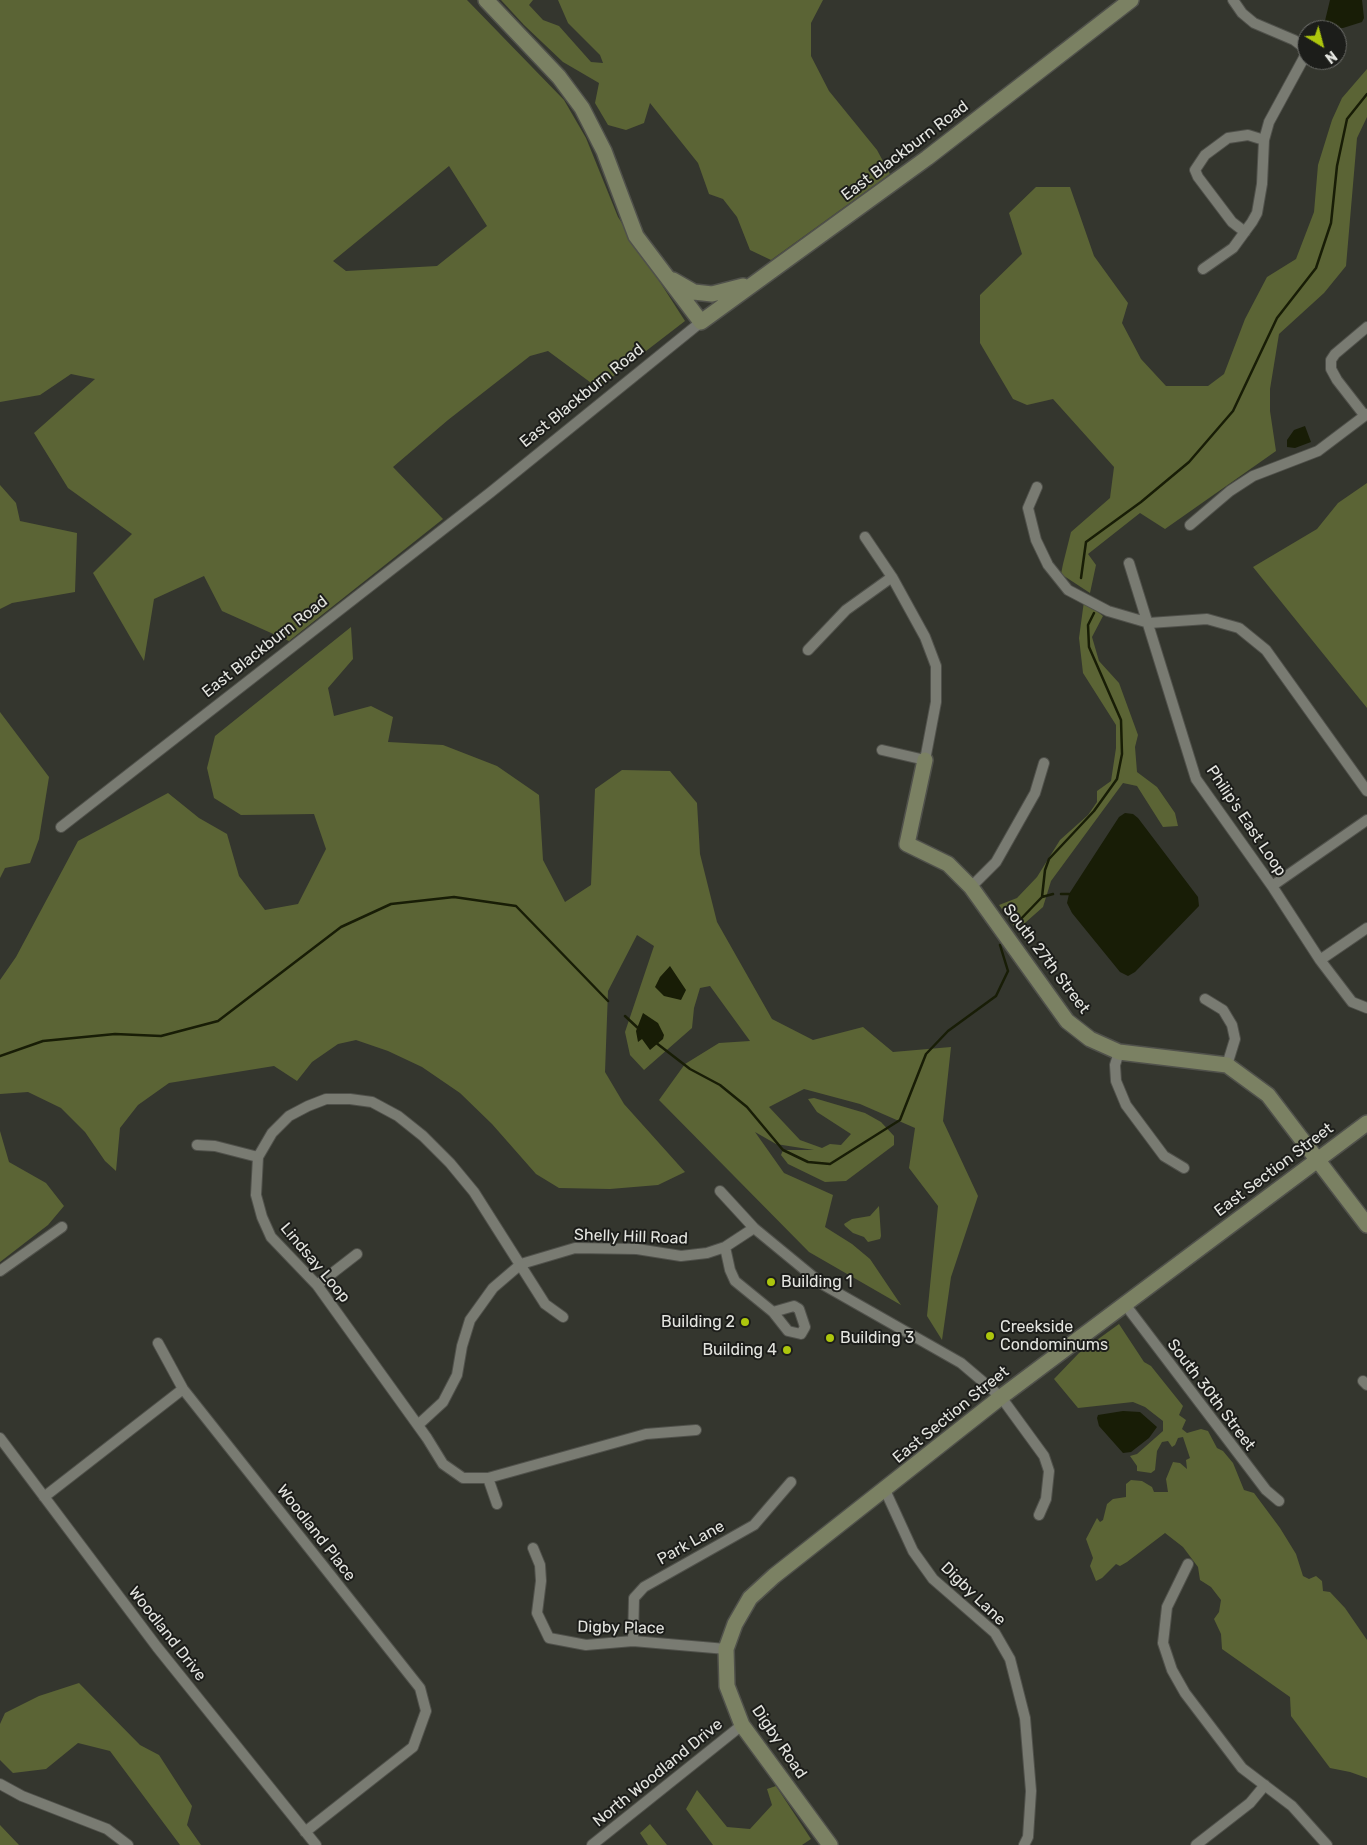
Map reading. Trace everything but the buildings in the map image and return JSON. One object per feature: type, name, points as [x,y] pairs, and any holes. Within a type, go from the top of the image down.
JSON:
[{"type":"street","points":[[486,0],[559,77],[582,108],[604,151],[636,236],[701,322]]},
{"type":"street","points":[[1203,269],[1232,248],[1257,213],[1262,184],[1264,140],[1277,103],[1297,74],[1306,54],[1302,46],[1294,40],[1254,23],[1233,0]]},
{"type":"street","name":"East Blackburn Road","points":[[61,828],[491,492],[701,322],[927,158],[1123,2]]},
{"type":"street","points":[[1245,232],[1232,222],[1198,178],[1195,170],[1205,155],[1228,138],[1248,135],[1264,140]]},
{"type":"street","points":[[666,275],[694,292],[712,294],[732,290],[762,278]]},
{"type":"street","points":[[1190,525],[1230,491],[1246,481],[1318,451],[1366,415],[1337,380],[1331,368],[1331,360],[1335,354],[1367,327]]},
{"type":"street","points":[[1037,487],[1028,508],[1036,540],[1048,566],[1068,590],[1108,611],[1149,623],[1207,619],[1239,628],[1266,650],[1367,791]]},
{"type":"street","points":[[864,537],[892,577],[926,637],[936,666],[936,702],[925,760],[882,750]]},
{"type":"street","name":"Philip's East Loop","points":[[1129,563],[1196,779],[1272,886],[1320,960],[1352,1002],[1367,1008]]},
{"type":"street","points":[[808,650],[846,610],[892,577]]},
{"type":"street","name":"South 27th Street","points":[[925,760],[907,844],[948,864],[971,886],[1067,1021],[1090,1039],[1119,1052],[1227,1065],[1268,1095],[1367,1225]]},
{"type":"street","points":[[971,886],[996,862],[1036,793],[1044,763]]},
{"type":"street","points":[[1272,886],[1367,820]]},
{"type":"street","points":[[1320,960],[1367,928]]},
{"type":"street","points":[[1205,999],[1223,1010],[1232,1025],[1235,1039],[1227,1065]]},
{"type":"street","points":[[1119,1052],[1115,1065],[1116,1081],[1126,1105],[1164,1156],[1184,1168]]},
{"type":"street","name":"Lindsay Loop","points":[[563,1317],[545,1304],[474,1192],[450,1163],[423,1136],[398,1116],[372,1102],[350,1099],[326,1099],[308,1106],[289,1116],[272,1133],[258,1156],[256,1195],[262,1217],[271,1237],[316,1285],[418,1425],[442,1464],[463,1478],[488,1478],[646,1434],[696,1430]]},
{"type":"street","name":"East Section Street","points":[[726,1649],[735,1624],[750,1598],[774,1576],[885,1490],[1000,1397],[1367,1123]]},
{"type":"street","points":[[198,1146],[216,1146],[258,1156]]},
{"type":"street","points":[[720,1191],[754,1228],[822,1284],[961,1363],[1000,1397],[1035,1441],[1047,1464],[1049,1471],[1046,1499],[1039,1515]]},
{"type":"street","points":[[0,1271],[62,1227]]},
{"type":"street","name":"Shelly Hill Road","points":[[418,1425],[443,1402],[457,1375],[462,1346],[470,1320],[493,1288],[521,1264],[575,1248],[637,1249],[681,1256],[707,1253],[725,1247],[754,1228]]},
{"type":"street","points":[[725,1247],[730,1270],[735,1281],[773,1312]]},
{"type":"street","points":[[316,1285],[357,1254]]},
{"type":"street","name":"South 30th Street","points":[[1124,1304],[1260,1483],[1279,1501]]},
{"type":"street","name":"Woodland Place","points":[[158,1343],[183,1389],[420,1688],[426,1711],[414,1747],[305,1832]]},
{"type":"street","points":[[44,1496],[183,1389]]},
{"type":"street","name":"Woodland Drive","points":[[0,1438],[157,1647],[316,1845]]},
{"type":"street","points":[[488,1478],[497,1504]]},
{"type":"street","name":"Park Lane","points":[[633,1641],[634,1598],[644,1587],[754,1525],[791,1482]]},
{"type":"street","name":"Digby Lane","points":[[885,1490],[913,1551],[933,1579],[994,1633],[1010,1659],[1025,1718],[1031,1791],[1028,1837],[1024,1845]]},
{"type":"street","name":"Digby Place","points":[[533,1548],[540,1566],[541,1581],[537,1613],[549,1638],[586,1645],[633,1641],[726,1649]]},
{"type":"street","points":[[1188,1564],[1167,1607],[1163,1643],[1172,1670],[1185,1694],[1242,1768],[1292,1806],[1327,1845]]},
{"type":"street","name":"Digby Road","points":[[726,1649],[728,1686],[742,1725],[830,1845]]},
{"type":"street","name":"North Woodland Drive","points":[[592,1845],[742,1725]]},
{"type":"street","points":[[0,1784],[22,1796],[107,1829],[128,1845]]},
{"type":"street","points":[[1196,1845],[1250,1803],[1265,1785]]},
{"type":"green space","points":[[0,0],[467,0],[564,100],[586,138],[618,217],[685,321],[598,388],[548,351],[530,356],[448,420],[393,467],[443,519],[289,641],[222,611],[204,576],[154,599],[144,661],[93,573],[132,534],[68,488],[34,433],[95,379],[71,374],[40,395],[0,402]],"holes":[[[449,166],[487,226],[437,266],[346,271],[333,261]]]},
{"type":"green space","points":[[501,0],[533,0],[529,5],[543,20],[559,26],[591,62],[603,63],[600,55],[568,23],[558,0],[823,0],[811,23],[811,56],[829,91],[877,150],[890,174],[771,260],[750,250],[737,217],[723,199],[709,194],[698,163],[650,103],[644,123],[626,130],[608,125],[595,103],[599,83],[563,62]]},
{"type":"green space","points":[[1367,69],[1367,117],[1357,138],[1346,266],[1324,293],[1279,334],[1270,389],[1270,411],[1276,451],[1165,529],[1140,513],[1088,554],[1096,565],[1090,593],[1061,574],[1071,532],[1110,498],[1114,467],[1053,399],[1027,405],[1013,399],[980,343],[980,295],[1022,254],[1009,213],[1036,187],[1070,187],[1094,256],[1128,303],[1122,323],[1141,359],[1166,386],[1208,386],[1224,374],[1245,319],[1267,277],[1296,259],[1314,212],[1318,165],[1332,120],[1342,98]]},
{"type":"green space","points":[[1367,483],[1367,708],[1253,567],[1317,529],[1338,503]]},
{"type":"green space","points":[[0,485],[16,503],[20,521],[77,533],[75,592],[12,603],[0,609]]},
{"type":"green space","points":[[1084,601],[1103,616],[1092,637],[1099,661],[1119,683],[1138,735],[1135,747],[1137,772],[1157,787],[1175,813],[1178,826],[1163,827],[1137,786],[1123,783],[1051,881],[1043,907],[1017,930],[999,905],[1017,898],[1037,877],[1060,840],[1088,815],[1097,802],[1097,791],[1111,781],[1116,748],[1116,725],[1083,673],[1079,638]]},
{"type":"green space","points":[[351,627],[353,659],[328,688],[334,716],[371,706],[393,717],[388,742],[443,745],[497,766],[539,795],[543,860],[565,902],[591,885],[595,789],[622,770],[670,771],[697,803],[700,854],[717,922],[772,1019],[813,1040],[863,1027],[893,1052],[951,1047],[943,1121],[978,1196],[951,1277],[942,1340],[927,1316],[938,1206],[909,1168],[915,1128],[860,1104],[804,1089],[769,1107],[800,1140],[822,1148],[830,1144],[841,1145],[851,1134],[817,1112],[808,1099],[814,1098],[865,1113],[881,1122],[894,1136],[894,1145],[846,1181],[825,1182],[788,1164],[781,1155],[783,1150],[814,1150],[776,1144],[755,1132],[784,1173],[833,1195],[825,1227],[852,1244],[870,1259],[901,1305],[809,1252],[659,1100],[685,1064],[719,1043],[750,1041],[710,986],[700,988],[694,1008],[692,1028],[644,1070],[630,1055],[625,1032],[654,946],[637,935],[608,991],[605,1072],[624,1104],[685,1172],[658,1185],[610,1189],[559,1188],[536,1174],[492,1124],[460,1093],[422,1067],[388,1051],[356,1040],[338,1044],[312,1062],[297,1081],[274,1066],[169,1083],[138,1105],[120,1128],[116,1171],[105,1161],[85,1132],[61,1108],[28,1092],[0,1094],[0,980],[16,957],[78,841],[168,793],[199,818],[227,834],[239,876],[265,910],[298,904],[326,849],[314,814],[241,815],[214,798],[207,768],[215,736]]},
{"type":"green space","points":[[0,712],[49,777],[39,839],[30,863],[5,868],[0,878]]},
{"type":"green space","points":[[0,1131],[9,1162],[46,1183],[64,1206],[48,1225],[0,1262]]},
{"type":"green space","points":[[879,1206],[880,1239],[868,1242],[864,1237],[853,1233],[845,1226],[844,1224],[852,1219],[870,1216]]},
{"type":"green space","points":[[1119,1324],[1144,1362],[1151,1366],[1183,1406],[1179,1415],[1186,1420],[1182,1429],[1187,1433],[1201,1429],[1208,1431],[1217,1448],[1223,1451],[1233,1463],[1244,1490],[1254,1493],[1280,1528],[1296,1554],[1303,1576],[1309,1579],[1316,1576],[1322,1581],[1323,1591],[1330,1592],[1345,1608],[1367,1640],[1367,1778],[1330,1768],[1291,1716],[1290,1697],[1222,1649],[1221,1634],[1214,1619],[1219,1612],[1221,1600],[1211,1587],[1200,1580],[1198,1567],[1183,1547],[1165,1533],[1127,1562],[1120,1566],[1116,1564],[1102,1578],[1096,1581],[1090,1566],[1093,1558],[1086,1539],[1097,1518],[1100,1522],[1103,1520],[1107,1504],[1113,1499],[1126,1497],[1126,1484],[1131,1480],[1142,1481],[1152,1487],[1154,1492],[1168,1492],[1166,1479],[1173,1462],[1180,1463],[1187,1469],[1186,1460],[1190,1458],[1183,1437],[1178,1438],[1172,1447],[1168,1441],[1162,1442],[1157,1451],[1155,1470],[1151,1473],[1137,1471],[1137,1466],[1130,1456],[1137,1454],[1163,1431],[1163,1421],[1145,1407],[1133,1402],[1078,1408],[1054,1379],[1079,1353]]},
{"type":"green space","points":[[79,1683],[140,1745],[159,1755],[192,1806],[187,1825],[201,1845],[180,1845],[110,1751],[78,1743],[46,1769],[13,1773],[0,1760],[0,1724],[5,1713],[39,1696]]},
{"type":"green space","points":[[776,1786],[811,1839],[802,1845],[713,1845],[686,1809],[697,1790],[727,1827],[750,1829],[772,1805],[767,1789]]},
{"type":"green space","points":[[650,1824],[667,1845],[648,1845],[640,1833]]},
{"type":"green space","points":[[0,1825],[19,1845],[0,1845]]},
{"type":"shaded area","points":[[1330,0],[1362,0],[1364,18],[1362,22],[1347,27],[1347,20],[1325,20]]},
{"type":"shaded area","points":[[1305,426],[1311,442],[1295,448],[1287,447],[1287,440],[1294,430]]},
{"type":"shaded area","points":[[1125,813],[1133,814],[1138,818],[1198,897],[1199,906],[1135,972],[1128,976],[1120,972],[1072,913],[1067,903],[1069,894],[1119,817]]},
{"type":"shaded area","points":[[670,966],[686,990],[681,1000],[664,996],[655,987],[660,977]]},
{"type":"shaded area","points":[[643,1013],[658,1023],[664,1035],[663,1039],[650,1050],[642,1039],[638,1042],[636,1031]]},
{"type":"shaded area","points":[[1123,1411],[1140,1412],[1157,1427],[1149,1438],[1131,1452],[1123,1453],[1099,1426],[1097,1418],[1098,1415]]},
{"type":"waterway","points":[[1081,578],[1086,542],[1141,502],[1189,462],[1233,411],[1277,318],[1316,268],[1331,223],[1337,166],[1347,119],[1367,94]]},
{"type":"waterway","points":[[1017,923],[1042,897],[1045,870],[1049,859],[1094,811],[1117,779],[1122,754],[1121,720],[1089,647],[1088,625],[1094,613]]},
{"type":"waterway","points":[[1042,897],[1053,894]]},
{"type":"waterway","points":[[1061,894],[1069,894]]},
{"type":"waterway","points":[[0,1056],[43,1041],[115,1034],[161,1036],[218,1021],[341,927],[391,904],[454,897],[516,906],[608,1001]]},
{"type":"waterway","points":[[655,1042],[690,1069],[720,1085],[747,1107],[783,1150],[808,1162],[830,1164],[900,1120],[926,1054],[948,1031],[996,996],[1008,971],[1000,945]]},
{"type":"waterway","points":[[625,1016],[639,1029]]},
{"type":"place","name":"Building 1","points":[[771,1282]]},
{"type":"place","name":"Building 2","points":[[745,1322]]},
{"type":"place","name":"Creekside Condominums","points":[[990,1336]]},
{"type":"place","name":"Building 3","points":[[830,1338]]},
{"type":"place","name":"Building 4","points":[[787,1350]]}]
